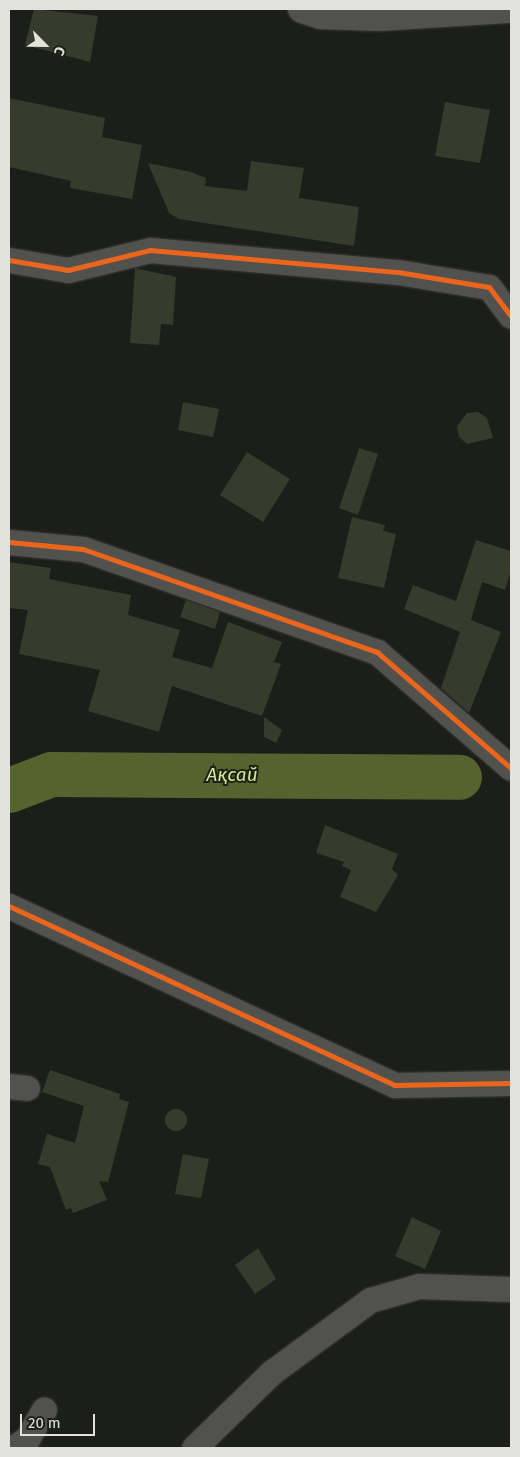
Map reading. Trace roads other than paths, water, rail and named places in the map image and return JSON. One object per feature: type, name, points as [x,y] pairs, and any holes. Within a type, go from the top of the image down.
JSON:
[{"type":"street","points":[[302,9],[321,15],[380,17],[507,9]]},
{"type":"street","points":[[9,260],[68,270],[113,255],[150,250],[398,272],[489,287],[511,316]]},
{"type":"street","points":[[9,542],[83,549],[377,652],[511,768]]},
{"type":"street","points":[[9,906],[394,1085],[511,1083]]},
{"type":"street","points":[[194,1448],[272,1372],[370,1300],[419,1286],[511,1289]]},
{"type":"street","points":[[13,1448],[27,1439],[44,1410]]},
{"type":"waterway","name":"Ақсай","points":[[9,790],[51,774],[459,777]]}]
